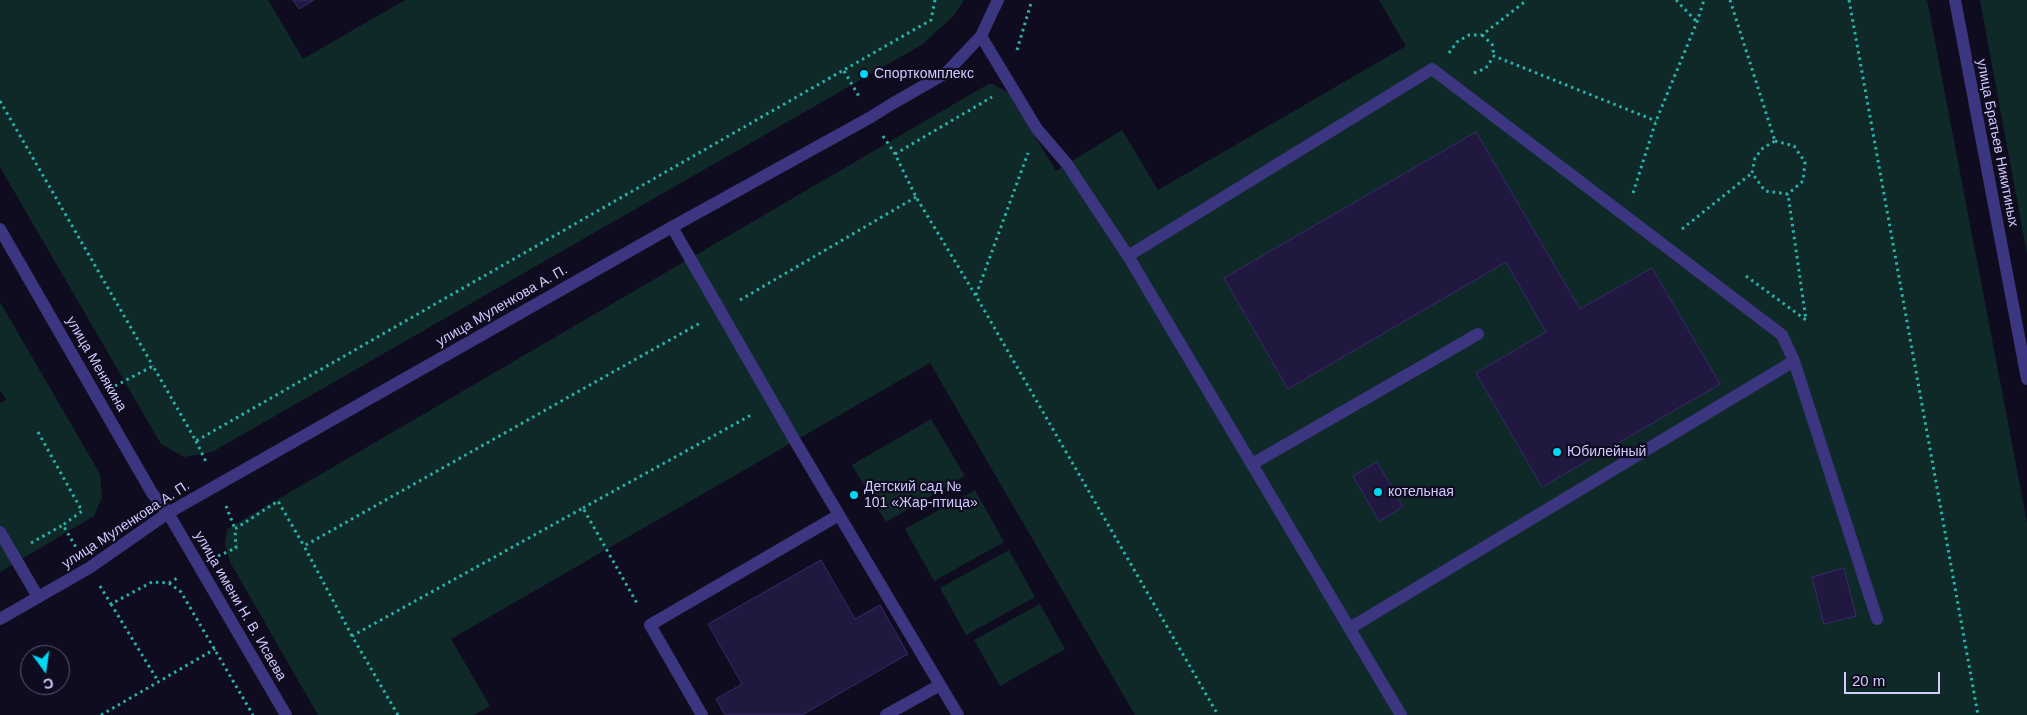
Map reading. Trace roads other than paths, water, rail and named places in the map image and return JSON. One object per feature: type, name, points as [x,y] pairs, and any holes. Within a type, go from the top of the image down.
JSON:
[{"type":"street","name":"улица Муленкова А. П.","points":[[0,619],[88,568],[168,513],[672,227],[871,118],[946,72],[981,36],[998,0]]},
{"type":"street","name":"улица Братьев Никитиных","points":[[1955,0],[2027,379]]},
{"type":"street","points":[[981,36],[1037,129],[1068,164],[1128,256],[1401,715]]},
{"type":"street","points":[[1128,256],[1432,69],[1782,335],[1794,361],[1876,619]]},
{"type":"street","points":[[672,227],[720,312],[958,715]]},
{"type":"street","name":"улица Менякина","points":[[0,229],[152,493],[168,513]]},
{"type":"street","points":[[1252,464],[1478,334]]},
{"type":"street","points":[[1350,628],[1794,361]]},
{"type":"street","name":"улица имени Н. В. Исаева","points":[[168,513],[286,715]]},
{"type":"street","points":[[702,715],[650,625],[839,515]]},
{"type":"street","points":[[0,532],[38,598]]},
{"type":"street","points":[[886,715],[940,686]]},
{"type":"place","name":"Спорткомплекс","points":[[864,74]]},
{"type":"place","name":"Юбилейный","points":[[1557,452]]},
{"type":"place","name":"котельная","points":[[1378,492]]},
{"type":"place","name":"Детский сад № 101 «Жар-птица»","points":[[854,495]]}]
